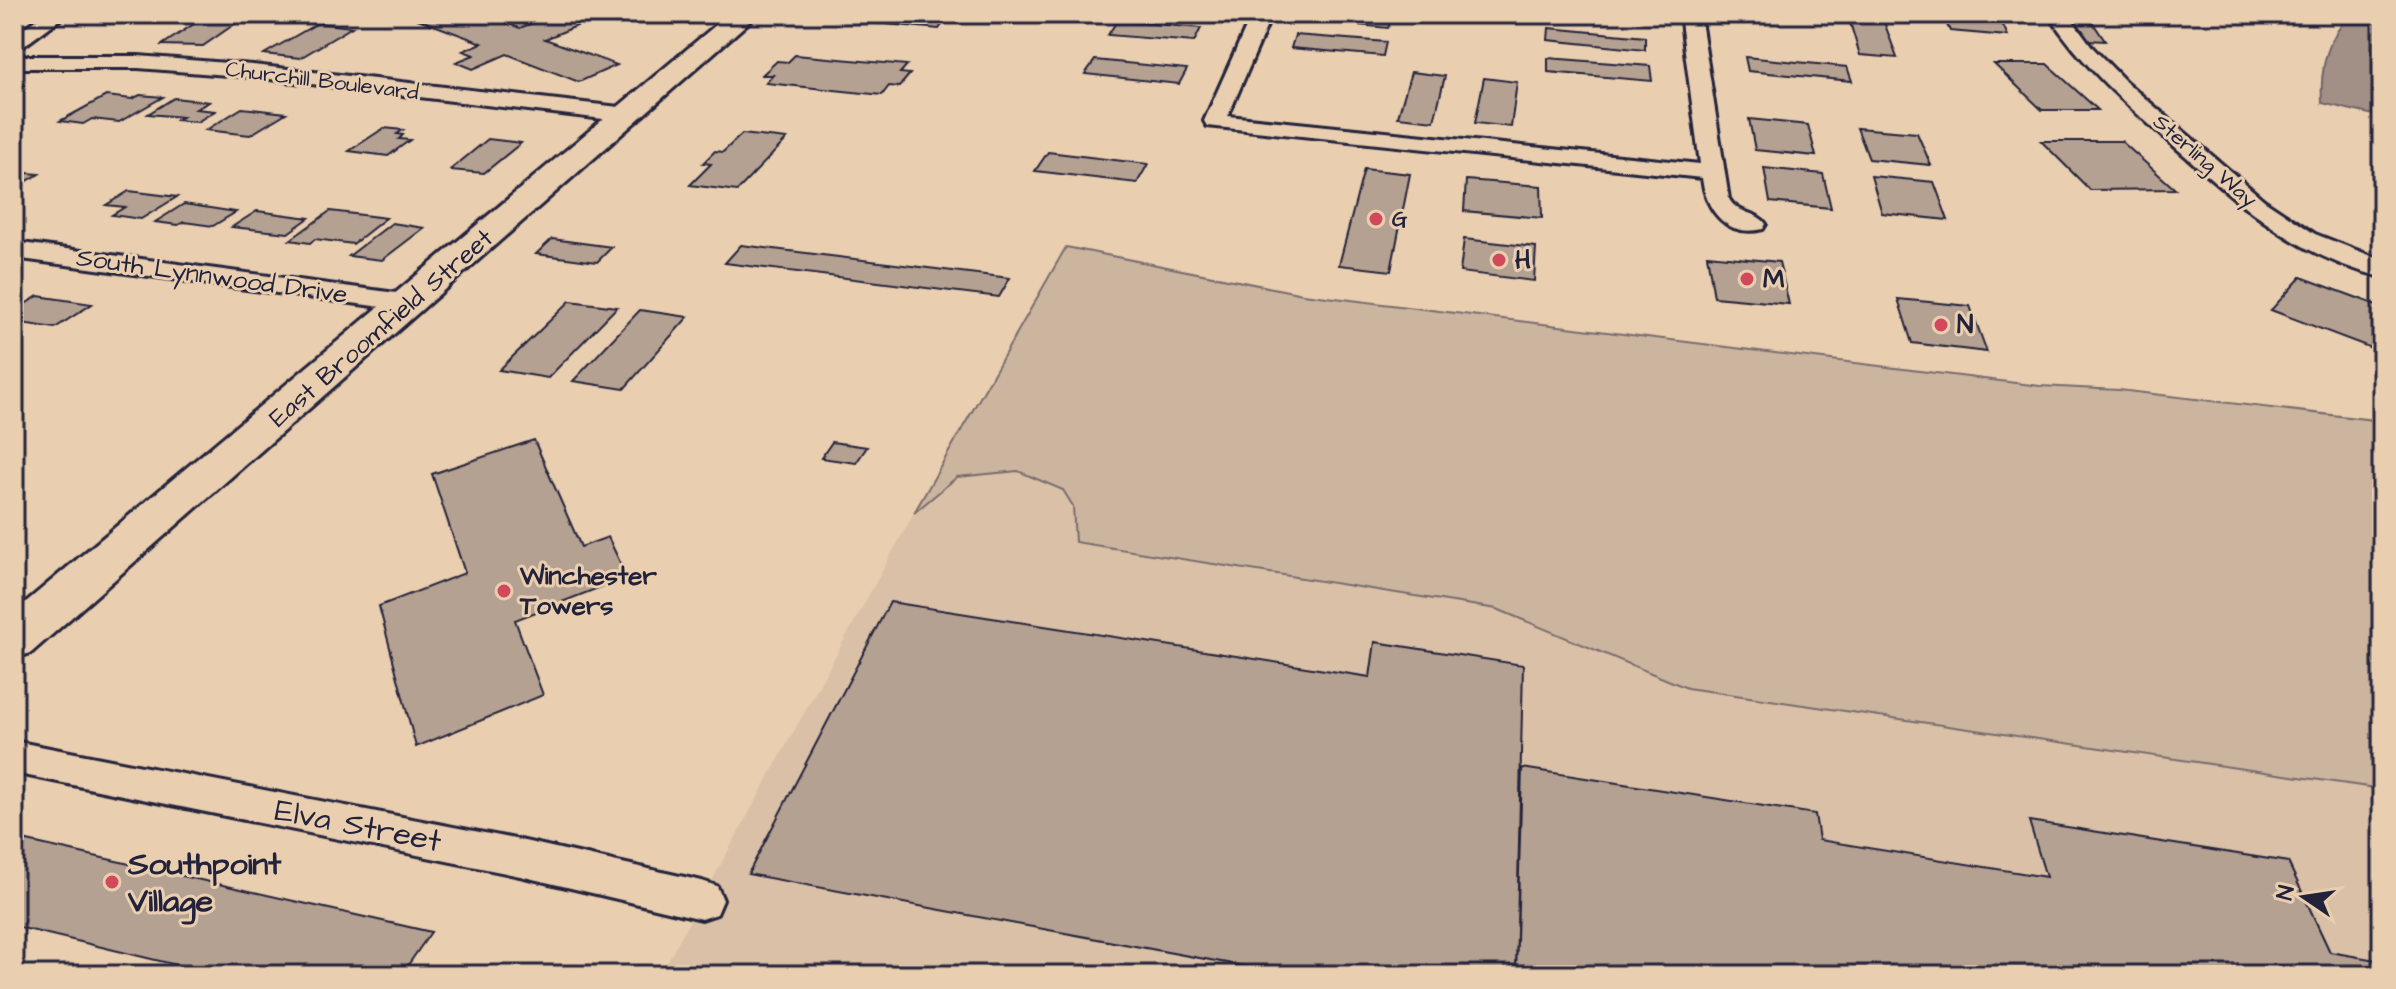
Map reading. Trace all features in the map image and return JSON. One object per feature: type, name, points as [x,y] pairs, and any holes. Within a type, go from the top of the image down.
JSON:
[{"type":"main road","name":"East Broomfield Street","points":[[14,640],[745,14]]},
{"type":"street","points":[[14,44],[57,14]]},
{"type":"street","points":[[1262,14],[1215,121],[1710,172]]},
{"type":"street","points":[[1690,14],[1710,172],[1723,212],[1734,219],[1754,224]]},
{"type":"street","name":"Sterling Way","points":[[2058,14],[2077,45],[2101,71],[2256,206],[2298,235],[2382,269]]},
{"type":"street","name":"Churchill Boulevard","points":[[14,62],[138,62],[253,71],[628,115]]},
{"type":"street","name":"South Lynnwood Drive","points":[[14,250],[411,303]]},
{"type":"street","name":"Elva Street","points":[[14,757],[520,858],[702,900]]},
{"type":"shaded area","points":[[2351,14],[2382,14],[2382,117],[2322,103],[2326,55],[2342,24]]},
{"type":"shaded area","points":[[1066,247],[1303,294],[2040,386],[2119,390],[2382,421],[2382,789],[1687,688],[1497,609],[1075,542],[1073,506],[1063,490],[1018,471],[957,477],[914,513]]},
{"type":"shaded area","points":[[1018,471],[1063,490],[1073,506],[1075,542],[1497,609],[1687,688],[2382,789],[2382,975],[660,975],[914,513],[957,477]]},
{"type":"building","points":[[209,14],[249,14],[203,46],[162,45]]},
{"type":"building","points":[[427,14],[481,14],[520,28],[556,14],[606,14],[545,39],[617,65],[579,82],[507,54],[473,69],[456,62],[474,55],[463,51],[482,43],[415,18]]},
{"type":"building","points":[[837,14],[962,14],[954,23],[944,22],[939,29],[832,19]]},
{"type":"building","points":[[1298,14],[1393,15],[1388,28],[1296,19]]},
{"type":"building","points":[[1543,14],[1543,23],[1448,15]]},
{"type":"building","points":[[1942,14],[1998,14],[2008,36],[1950,31]]},
{"type":"building","points":[[2070,14],[2087,14],[2105,41],[2086,40]]},
{"type":"building","points":[[1848,16],[1883,19],[1897,58],[1860,55]]},
{"type":"building","points":[[1117,21],[1201,28],[1194,42],[1108,35]]},
{"type":"building","points":[[318,23],[352,27],[300,58],[264,54]]},
{"type":"building","points":[[1549,28],[1645,37],[1645,50],[1548,40]]},
{"type":"building","points":[[1295,35],[1386,42],[1383,56],[1291,48]]},
{"type":"building","points":[[795,55],[907,65],[900,73],[910,74],[899,87],[889,86],[882,95],[766,83],[773,75],[762,75],[777,61],[788,62]]},
{"type":"building","points":[[1745,57],[1847,67],[1852,81],[1748,71]]},
{"type":"building","points":[[1548,58],[1650,66],[1652,81],[1548,72]]},
{"type":"building","points":[[1095,60],[1187,69],[1179,84],[1085,74]]},
{"type":"building","points":[[1994,64],[2047,64],[2098,110],[2042,110]]},
{"type":"building","points":[[1411,72],[1445,76],[1434,121],[1398,117]]},
{"type":"building","points":[[1484,78],[1517,82],[1511,127],[1475,123]]},
{"type":"building","points":[[140,95],[163,97],[119,122],[92,119],[83,124],[60,121],[106,96],[132,99]]},
{"type":"building","points":[[174,98],[209,102],[196,109],[215,111],[197,122],[176,120],[182,117],[148,114]]},
{"type":"building","points":[[242,108],[286,113],[250,135],[206,130]]},
{"type":"building","points":[[1749,119],[1808,125],[1816,156],[1755,150]]},
{"type":"building","points":[[384,128],[403,130],[397,134],[403,135],[399,139],[410,140],[388,156],[349,151]]},
{"type":"building","points":[[1857,128],[1917,133],[1931,165],[1869,159]]},
{"type":"building","points":[[742,134],[787,139],[737,191],[690,185],[711,164],[703,163],[715,151],[723,152]]},
{"type":"building","points":[[488,139],[521,143],[484,173],[450,170]]},
{"type":"building","points":[[2041,141],[2121,141],[2175,189],[2090,190]]},
{"type":"building","points":[[1048,152],[1148,164],[1137,183],[1035,171]]},
{"type":"building","points":[[1764,168],[1823,174],[1831,208],[1770,202]]},
{"type":"building","name":"G","points":[[1364,169],[1410,174],[1391,271],[1339,265]]},
{"type":"building","points":[[14,172],[39,174],[14,189]]},
{"type":"building","points":[[1871,176],[1934,182],[1948,220],[1882,213]]},
{"type":"building","points":[[1466,180],[1541,186],[1542,218],[1464,211]]},
{"type":"building","points":[[129,191],[177,197],[141,219],[112,215],[125,207],[106,205]]},
{"type":"building","points":[[184,204],[236,212],[213,226],[155,222]]},
{"type":"building","points":[[257,211],[309,218],[288,233],[232,227]]},
{"type":"building","points":[[330,211],[386,218],[353,244],[315,239],[310,243],[290,240]]},
{"type":"building","points":[[392,223],[424,228],[382,260],[349,256]]},
{"type":"building","points":[[552,239],[612,247],[597,262],[536,254]]},
{"type":"building","name":"H","points":[[1464,239],[1536,247],[1534,281],[1460,272]]},
{"type":"building","points":[[741,245],[1010,278],[999,297],[725,263]]},
{"type":"building","name":"M","points":[[1707,255],[1779,262],[1789,304],[1714,297]]},
{"type":"building","points":[[2301,277],[2382,307],[2382,352],[2271,310]]},
{"type":"building","points":[[38,296],[92,304],[55,328],[14,322],[14,311]]},
{"type":"building","name":"N","points":[[1898,299],[1970,306],[1987,352],[1912,343]]},
{"type":"building","points":[[570,301],[617,307],[548,378],[499,370]]},
{"type":"building","points":[[640,310],[688,317],[624,389],[573,381]]},
{"type":"building","name":"Winchester Towers","points":[[534,440],[581,547],[608,537],[627,577],[515,620],[543,695],[416,747],[379,606],[465,573],[432,474]]},
{"type":"building","points":[[832,442],[867,447],[856,463],[821,458]]},
{"type":"building","points":[[890,602],[1370,677],[1375,642],[1523,665],[1516,975],[1291,975],[748,874]]},
{"type":"building","points":[[1522,768],[1815,814],[1819,840],[2046,877],[2029,821],[2288,862],[2330,952],[2382,961],[2382,975],[1516,975]]},
{"type":"building","name":"Southpoint Village","points":[[14,838],[431,932],[401,975],[218,975],[14,926]]},
{"type":"place","name":"G","points":[[1376,219]]},
{"type":"place","name":"H","points":[[1499,260]]},
{"type":"place","name":"M","points":[[1747,279]]},
{"type":"place","name":"N","points":[[1941,325]]},
{"type":"place","name":"Winchester Towers","points":[[504,591]]},
{"type":"place","name":"Southpoint Village","points":[[112,882]]}]
